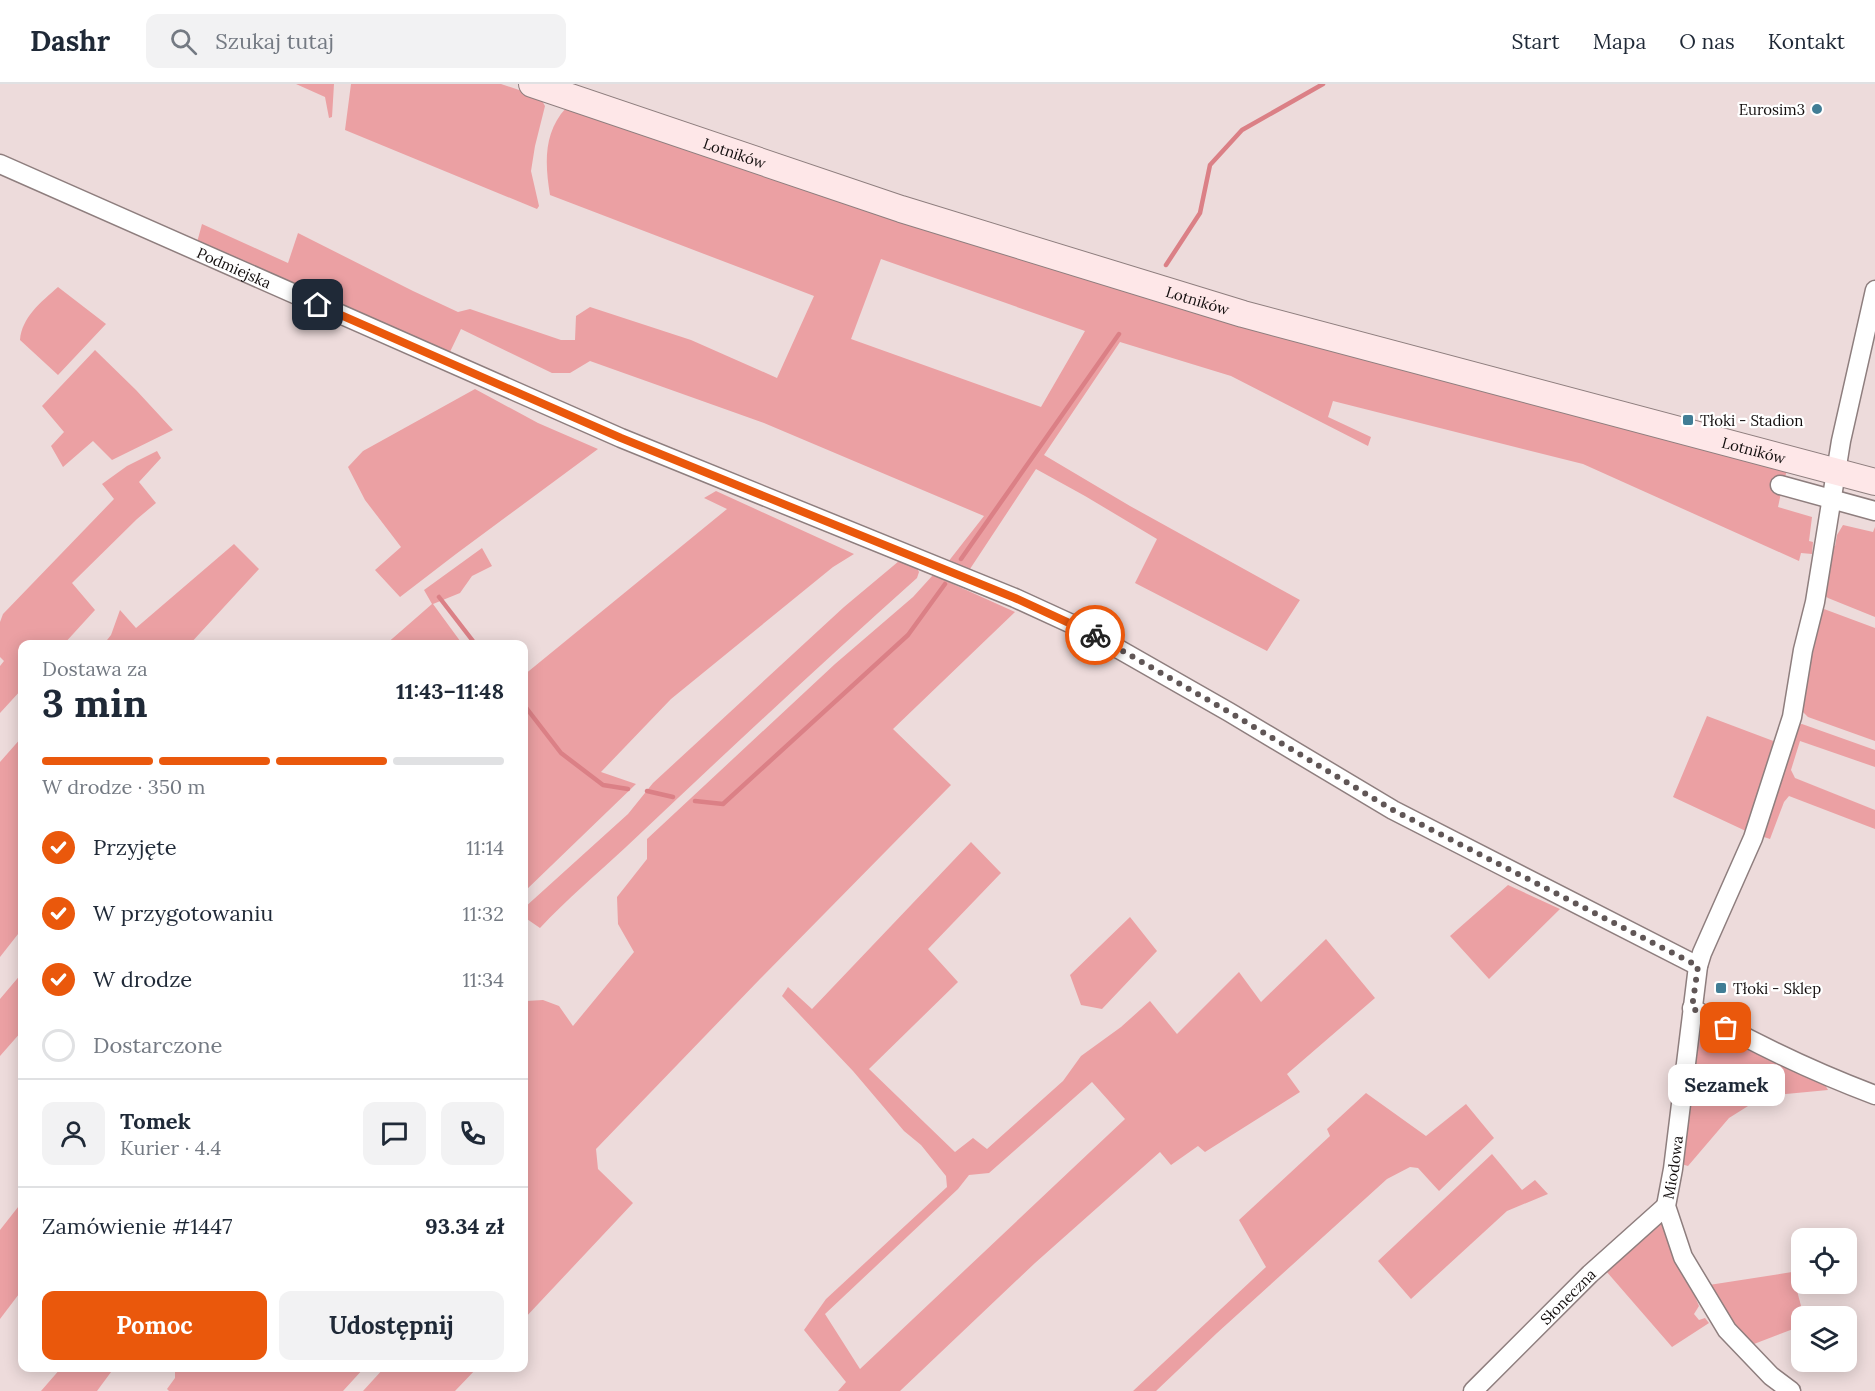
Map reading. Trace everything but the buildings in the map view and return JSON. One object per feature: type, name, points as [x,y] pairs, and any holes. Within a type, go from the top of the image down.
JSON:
[{"type":"street","name":"Lotników","points":[[532,84],[901,209],[1243,314],[1875,482]]},
{"type":"street","name":"Podmiejska","points":[[0,164],[621,438],[1015,598],[1087,631],[1393,810],[1698,966]]},
{"type":"street","name":"Miodowa","points":[[1791,1391],[1771,1376],[1727,1330],[1683,1257],[1666,1206],[1673,1169],[1698,966],[1753,838],[1792,717],[1803,650],[1815,602],[1830,500],[1875,290]]},
{"type":"street","points":[[1780,485],[1875,511]]},
{"type":"street","points":[[1692,1008],[1744,1038],[1875,1095]]},
{"type":"street","name":"Słoneczna","points":[[1473,1391],[1590,1274],[1666,1206]]},
{"type":"shaded area","points":[[296,84],[334,84],[332,117],[329,118],[325,97]]},
{"type":"shaded area","points":[[351,84],[501,84],[540,97],[545,106],[531,171],[539,206],[537,209],[345,130]]},
{"type":"shaded area","points":[[566,108],[1788,467],[1785,477],[1779,477],[1781,493],[1778,507],[1812,517],[1809,541],[1813,542],[1812,554],[1801,553],[1799,561],[1583,464],[1333,401],[1328,417],[1371,437],[1368,446],[1231,376],[1120,342],[1044,455],[1130,506],[1300,600],[1267,651],[1135,583],[1157,539],[1036,469],[968,572],[948,562],[984,516],[764,423],[590,361],[570,373],[552,373],[461,329],[448,356],[196,246],[202,224],[288,263],[298,233],[458,312],[470,309],[561,340],[575,340],[576,316],[590,307],[691,340],[777,378],[814,296],[550,195],[547,172],[548,149],[553,128]],"holes":[[[881,259],[1085,331],[1041,407],[851,339]]]},
{"type":"shaded area","points":[[58,287],[106,324],[58,375],[20,340],[28,317]]},
{"type":"shaded area","points":[[95,350],[173,430],[112,460],[93,441],[63,467],[51,446],[64,432],[42,406]]},
{"type":"shaded area","points":[[475,389],[538,423],[598,449],[400,597],[375,570],[401,547],[365,500],[348,467],[363,451]]},
{"type":"shaded area","points":[[157,451],[161,458],[139,482],[156,503],[72,583],[95,610],[68,640],[18,640],[18,693],[0,713],[0,666],[4,661],[0,657],[0,622],[3,614],[114,499],[102,484],[127,466]]},
{"type":"shaded area","points":[[716,491],[854,554],[833,567],[671,699],[601,772],[636,784],[528,888],[528,672],[727,509],[704,498]]},
{"type":"shaded area","points":[[1843,525],[1873,532],[1875,527],[1875,617],[1828,598],[1822,593],[1831,546],[1835,546],[1837,535]]},
{"type":"shaded area","points":[[234,544],[259,569],[194,640],[107,640],[120,610],[136,628]]},
{"type":"shaded area","points":[[482,548],[492,566],[472,576],[460,593],[433,604],[459,640],[391,640],[432,604],[424,590]]},
{"type":"shaded area","points":[[899,561],[917,568],[919,572],[917,578],[734,745],[540,928],[528,920],[528,904],[628,814],[653,783],[844,607]]},
{"type":"shaded area","points":[[933,575],[1015,612],[893,729],[951,785],[596,1149],[598,1169],[633,1203],[528,1315],[528,1001],[543,1000],[559,1006],[573,1026],[634,952],[618,924],[617,897],[647,859],[647,839],[835,664],[913,597]]},
{"type":"shaded area","points":[[1824,609],[1875,628],[1875,741],[1808,717],[1802,711],[1818,615]]},
{"type":"shaded area","points":[[1707,716],[1776,742],[1748,832],[1673,797]]},
{"type":"shaded area","points":[[1802,724],[1875,750],[1875,767],[1800,741],[1791,770],[1795,778],[1875,810],[1875,829],[1789,796],[1784,802],[1770,839],[1764,837],[1797,725]]},
{"type":"shaded area","points":[[18,742],[18,934],[0,957],[0,762]]},
{"type":"shaded area","points":[[971,842],[1001,873],[928,949],[958,982],[869,1069],[955,1152],[973,1138],[987,1149],[1063,1081],[1081,1056],[1121,1027],[1150,1001],[1177,1034],[1239,972],[1261,1002],[1326,939],[1375,998],[1287,1074],[1300,1092],[1205,1152],[1198,1146],[1171,1165],[1160,1152],[1035,1263],[900,1391],[838,1391],[846,1382],[804,1330],[826,1299],[947,1187],[946,1176],[921,1145],[904,1131],[853,1071],[782,996],[788,987],[812,1009]],"holes":[[[1092,1082],[1125,1119],[860,1369],[825,1314],[958,1189],[969,1175],[989,1173]]]},
{"type":"shaded area","points":[[1508,885],[1560,909],[1489,979],[1450,936]]},
{"type":"shaded area","points":[[1130,917],[1157,951],[1102,1009],[1081,1005],[1070,975]]},
{"type":"shaded area","points":[[18,978],[18,1036],[0,1056],[0,999]]},
{"type":"shaded area","points":[[1701,1026],[1824,1083],[1828,1090],[1764,1096],[1729,1118],[1688,1166],[1681,1164],[1694,1027]]},
{"type":"shaded area","points":[[1366,1093],[1426,1136],[1466,1104],[1494,1138],[1439,1191],[1418,1168],[1410,1167],[1387,1179],[1156,1391],[1133,1391],[1266,1267],[1239,1220],[1330,1136],[1327,1129]]},
{"type":"shaded area","points":[[1492,1154],[1522,1190],[1535,1180],[1548,1194],[1507,1211],[1411,1299],[1378,1261]]},
{"type":"shaded area","points":[[18,1207],[18,1295],[0,1319],[0,1230]]},
{"type":"shaded area","points":[[1660,1221],[1664,1222],[1699,1306],[1694,1314],[1699,1320],[1705,1318],[1709,1323],[1672,1347],[1606,1271]]},
{"type":"shaded area","points":[[1791,1272],[1791,1294],[1798,1294],[1801,1306],[1791,1306],[1791,1330],[1748,1345],[1709,1285]]},
{"type":"shaded area","points":[[58,1372],[111,1372],[97,1391],[41,1391]]},
{"type":"shaded area","points":[[175,1372],[360,1372],[343,1391],[169,1391],[167,1389],[175,1378]]},
{"type":"shaded area","points":[[380,1372],[473,1372],[455,1391],[363,1391]]},
{"type":"waterway","points":[[1166,265],[1200,213],[1210,165],[1242,130],[1323,84]]},
{"type":"waterway","points":[[961,559],[1119,334]]},
{"type":"waterway","points":[[695,801],[723,804],[908,635],[945,584]]},
{"type":"waterway","points":[[439,597],[472,640]]},
{"type":"waterway","points":[[528,710],[561,753],[603,785],[628,789]]},
{"type":"waterway","points":[[647,791],[673,797]]},
{"type":"way so far","points":[[1095,635],[1393,810],[1698,966],[1692,1008],[1726,1028]]},
{"type":"place","name":"Eurosim3","points":[[1817,109]]},
{"type":"place","name":"Tłoki - Stadion","points":[[1688,420]]},
{"type":"place","name":"Tłoki - Sklep","points":[[1721,988]]},
{"type":"place","name":"Sezamek","points":[[1726,1028]]},
{"type":"route","points":[[318,305],[621,438],[1015,598],[1095,635]]}]
